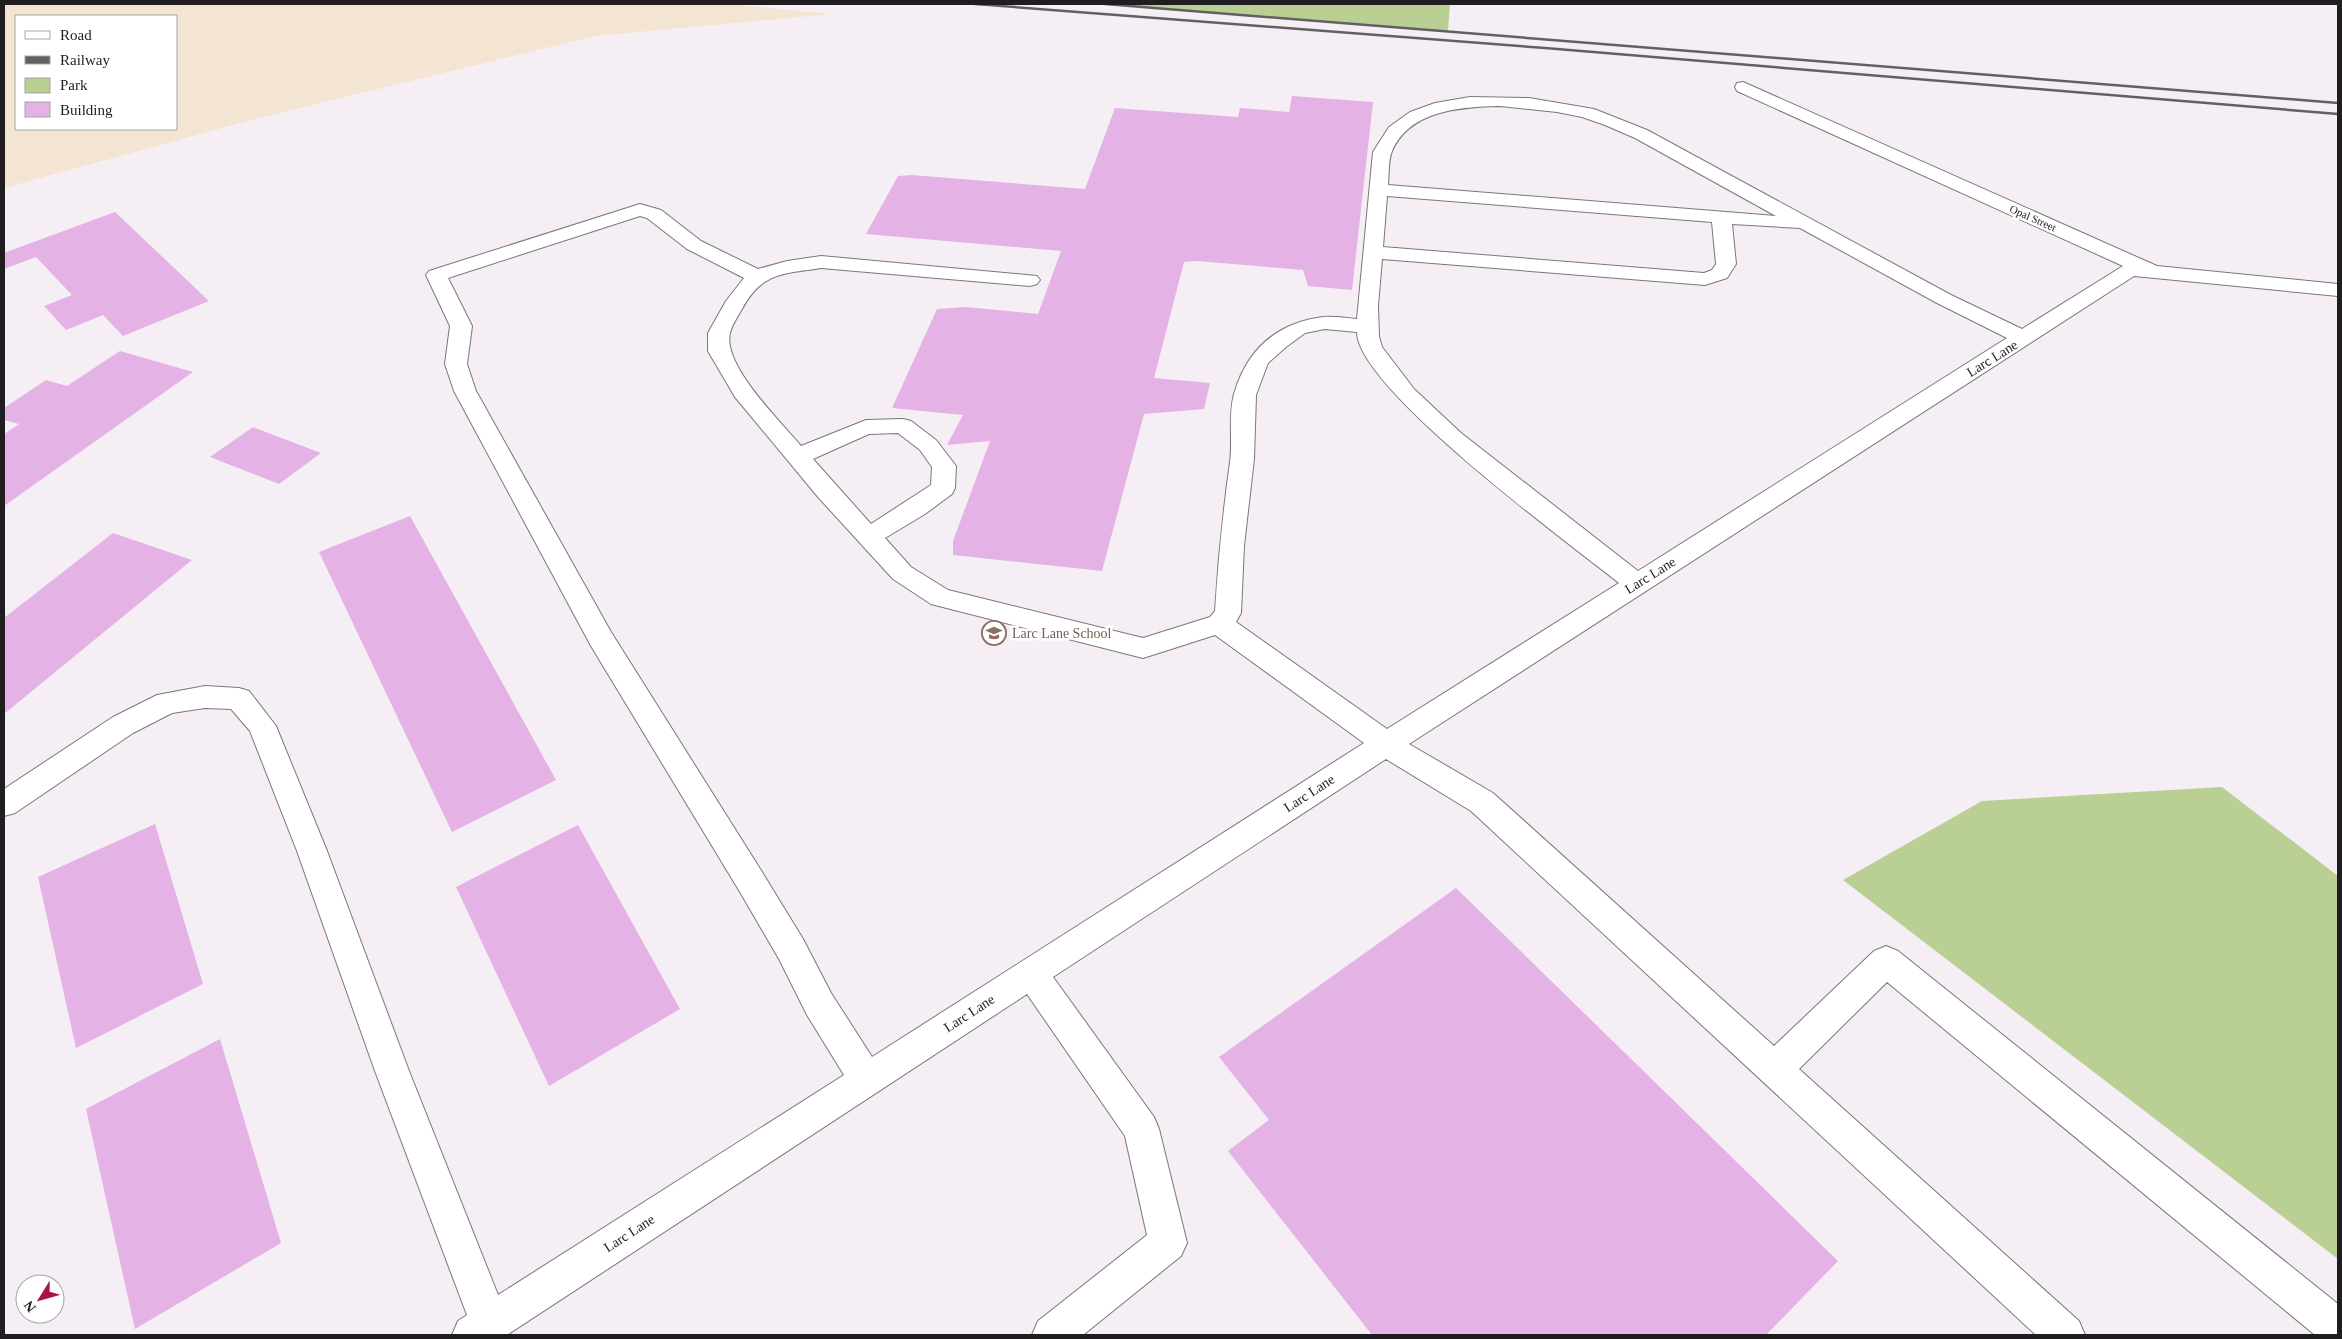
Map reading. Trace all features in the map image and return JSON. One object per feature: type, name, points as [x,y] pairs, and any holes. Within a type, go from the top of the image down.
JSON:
[{"type":"street","name":"Opal Street","points":[[1743,87],[2153,272],[2338,290]]},
{"type":"street","points":[[1637,584],[1453,438],[1406,394],[1371,348],[1367,326],[1382,152],[1391,134],[1401,124],[1427,111],[1477,101],[1513,101],[1581,111],[1624,126],[1944,299],[2023,338]]},
{"type":"street","points":[[1378,190],[1806,224]]},
{"type":"street","points":[[756,276],[694,246],[654,214],[640,210],[436,275],[461,326],[456,364],[464,392],[601,639],[746,874],[791,949],[818,1004],[866,1080]]},
{"type":"street","points":[[1373,252],[1705,279],[1720,274],[1726,264],[1722,238],[1722,218]]},
{"type":"street","points":[[1030,280],[822,262],[787,267],[756,276],[736,301],[719,333],[719,351],[735,381],[868,537],[902,572],[940,597],[1143,648],[1219,624],[1228,613],[1230,546],[1242,459],[1245,395],[1258,361],[1278,342],[1298,328],[1325,323],[1367,326]]},
{"type":"street","name":"Larc Lane","points":[[481,1330],[1386,744],[2130,270],[2153,272]]},
{"type":"street","points":[[798,456],[866,427],[903,426],[928,444],[944,466],[943,488],[916,508],[868,537]]},
{"type":"street","points":[[1219,624],[1386,744],[1482,802],[2065,1335]]},
{"type":"street","points":[[4,804],[123,725],[167,703],[205,697],[239,699],[262,726],[312,851],[392,1071],[481,1330]]},
{"type":"street","points":[[1774,1069],[1886,961],[2338,1329]]},
{"type":"street","points":[[1031,973],[1141,1128],[1168,1243],[1052,1335]]},
{"type":"shaded area","points":[[4,4],[726,4],[832,14],[595,36],[255,119],[4,188]]},
{"type":"green space","points":[[1105,4],[1450,4],[1448,31]]},
{"type":"green space","points":[[2222,787],[2338,876],[2338,1259],[1843,880],[1982,801]]},
{"type":"building","points":[[1292,96],[1373,102],[1352,290],[1308,286],[1303,270],[1197,261],[1184,262],[1154,378],[1210,383],[1204,409],[1144,414],[1102,571],[953,555],[953,541],[990,441],[947,445],[963,415],[892,408],[937,309],[966,307],[1038,314],[1061,251],[866,234],[898,176],[912,175],[1085,189],[1115,108],[1238,117],[1240,108],[1289,112]]},
{"type":"building","points":[[115,212],[209,301],[123,336],[103,315],[66,330],[44,306],[72,295],[36,257],[4,269],[4,253]]},
{"type":"building","points":[[120,351],[193,372],[4,506],[4,434],[19,424],[4,420],[4,408],[46,380],[67,386]]},
{"type":"building","points":[[253,427],[321,453],[279,484],[210,457]]},
{"type":"building","points":[[410,516],[556,780],[452,832],[319,552]]},
{"type":"building","points":[[113,533],[192,560],[4,714],[4,618]]},
{"type":"building","points":[[155,824],[203,984],[76,1048],[38,877]]},
{"type":"building","points":[[578,825],[680,1009],[549,1086],[456,887]]},
{"type":"building","points":[[1456,888],[1838,1261],[1766,1335],[1372,1335],[1228,1151],[1269,1120],[1219,1057]]},
{"type":"building","points":[[220,1039],[281,1243],[135,1329],[86,1109]]},
{"type":"railway","points":[[975,4],[1545,48],[2338,114]]},
{"type":"railway","points":[[1105,4],[2338,103]]},
{"type":"place","name":"Larc Lane School","points":[[994,633]]}]
